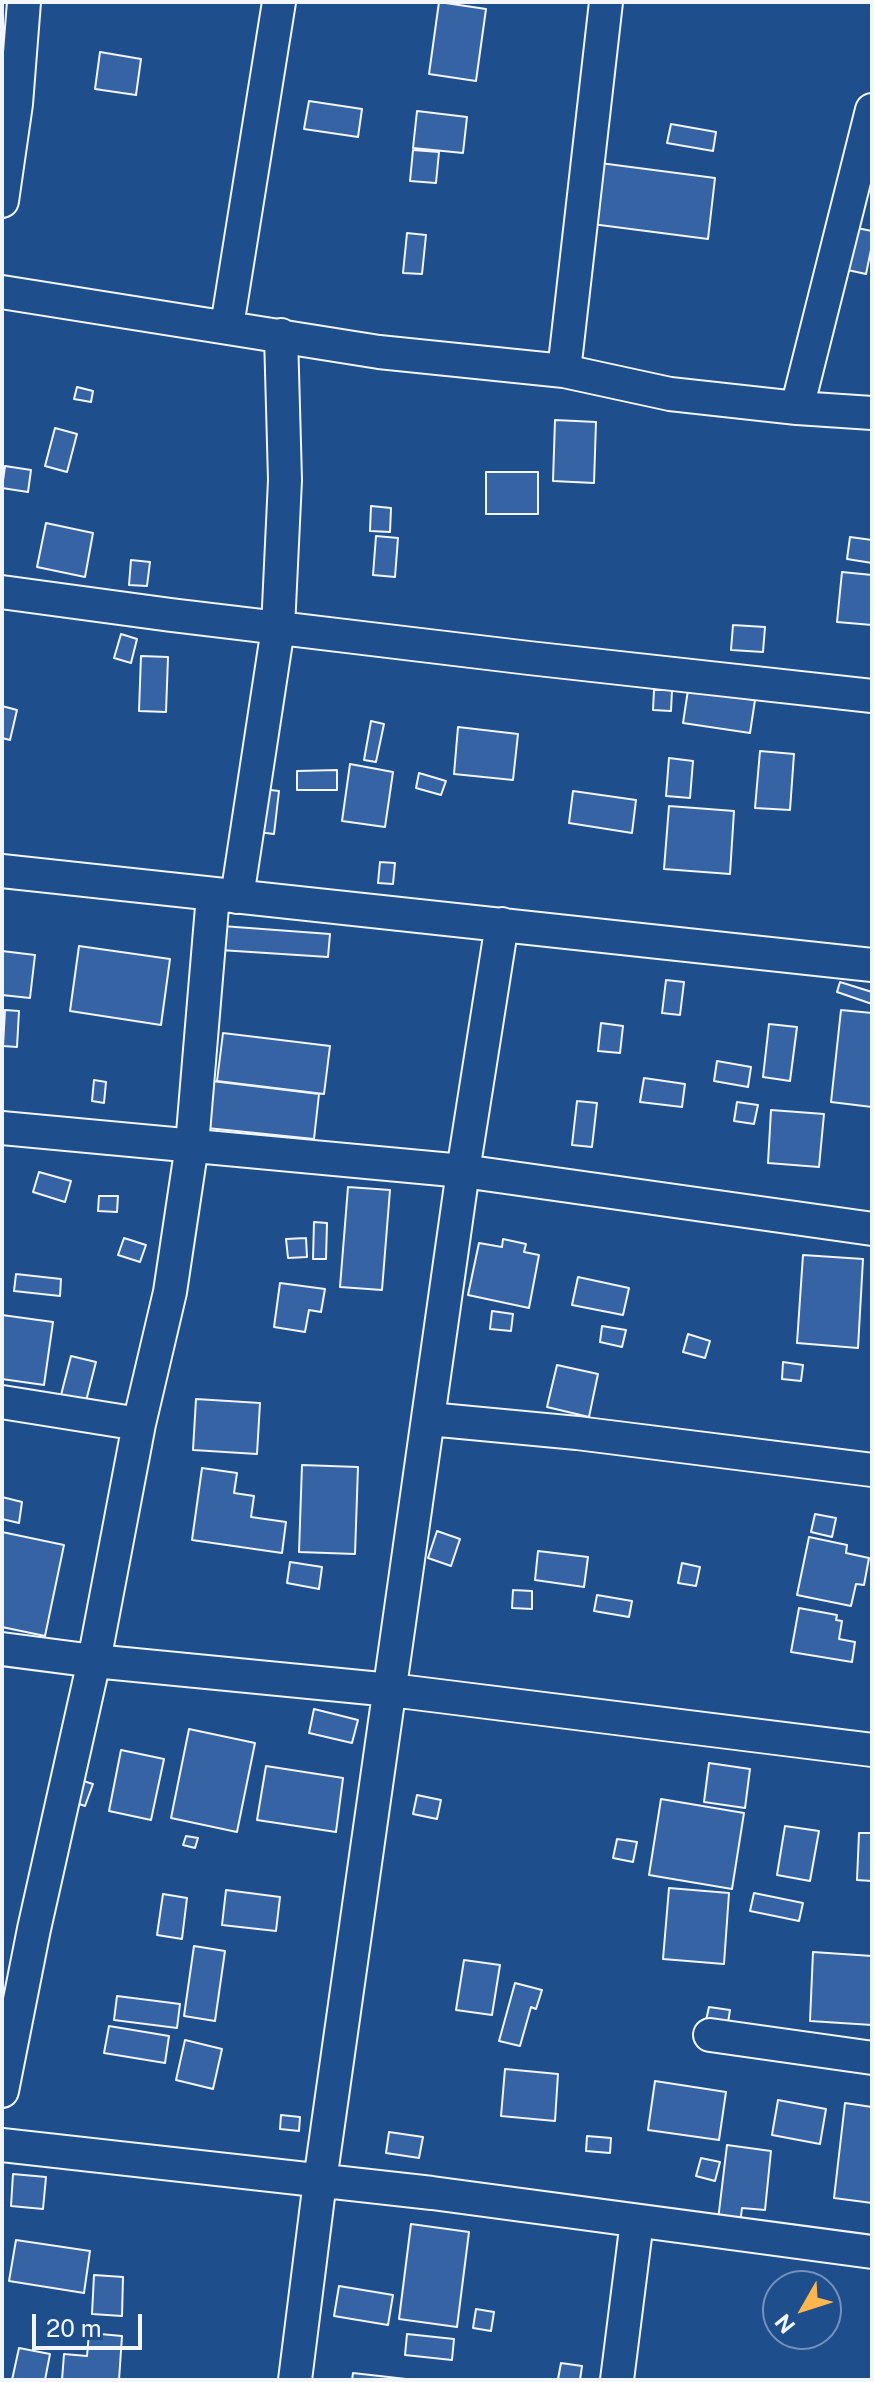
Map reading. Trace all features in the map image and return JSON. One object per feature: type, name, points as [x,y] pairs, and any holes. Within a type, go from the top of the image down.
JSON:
[{"type":"street","points":[[2,201],[16,104],[24,2]]},
{"type":"street","points":[[227,326],[279,2]]},
{"type":"street","points":[[564,371],[606,2]]},
{"type":"street","points":[[797,408],[872,110]]},
{"type":"street","points":[[3,293],[379,352],[564,371],[670,394],[872,413]]},
{"type":"street","points":[[2,2091],[34,1929],[94,1661],[139,1424],[170,1292],[225,896],[278,628],[285,480],[281,335]]},
{"type":"street","points":[[2,592],[278,628],[872,696]]},
{"type":"street","points":[[2,871],[872,965]]},
{"type":"street","points":[[295,2380],[320,2181],[463,1171],[502,924]]},
{"type":"street","points":[[2,1128],[463,1171],[872,1229]]},
{"type":"street","points":[[2,1402],[139,1424]]},
{"type":"street","points":[[429,1419],[577,1433],[872,1470]]},
{"type":"street","points":[[2,1649],[391,1690],[872,1750]]},
{"type":"street","points":[[710,2035],[872,2058]]},
{"type":"street","points":[[2,2145],[320,2181],[872,2252]]},
{"type":"street","points":[[617,2380],[637,2221]]},
{"type":"building","points":[[439,2],[486,9],[476,81],[429,74]]},
{"type":"building","points":[[100,52],[141,59],[136,95],[95,89]]},
{"type":"building","points":[[309,101],[362,109],[358,137],[304,129]]},
{"type":"building","points":[[417,111],[467,117],[463,153],[413,148]]},
{"type":"building","points":[[671,124],[716,132],[713,151],[667,143]]},
{"type":"building","points":[[413,150],[439,152],[436,183],[410,181]]},
{"type":"building","points":[[600,163],[715,178],[708,239],[592,224]]},
{"type":"building","points":[[852,227],[872,231],[866,274],[843,269]]},
{"type":"building","points":[[407,233],[426,235],[422,274],[403,273]]},
{"type":"building","points":[[77,387],[93,391],[91,402],[74,399]]},
{"type":"building","points":[[555,420],[596,422],[594,483],[553,481]]},
{"type":"building","points":[[55,428],[77,434],[67,472],[45,466]]},
{"type":"building","points":[[5,466],[31,470],[28,492],[2,488]]},
{"type":"building","points":[[486,472],[538,472],[538,514],[486,514]]},
{"type":"building","points":[[371,506],[391,508],[390,532],[370,531]]},
{"type":"building","points":[[46,523],[93,533],[85,577],[37,567]]},
{"type":"building","points":[[376,536],[398,538],[395,577],[373,575]]},
{"type":"building","points":[[850,537],[872,540],[872,563],[847,559]]},
{"type":"building","points":[[131,560],[150,562],[147,586],[129,585]]},
{"type":"building","points":[[842,572],[872,575],[872,625],[837,622]]},
{"type":"building","points":[[733,625],[765,627],[763,652],[731,650]]},
{"type":"building","points":[[121,634],[137,639],[131,663],[114,658]]},
{"type":"building","points":[[141,656],[168,657],[166,712],[139,711]]},
{"type":"building","points":[[654,690],[672,690],[671,711],[653,710]]},
{"type":"building","points":[[688,690],[755,700],[750,733],[683,723]]},
{"type":"building","points":[[2,706],[17,710],[10,740],[2,738]]},
{"type":"building","points":[[371,721],[384,724],[376,762],[364,760]]},
{"type":"building","points":[[458,727],[518,734],[513,780],[454,774]]},
{"type":"building","points":[[760,751],[794,754],[790,810],[755,808]]},
{"type":"building","points":[[669,758],[693,761],[690,798],[666,796]]},
{"type":"building","points":[[350,764],[393,772],[385,827],[342,821]]},
{"type":"building","points":[[337,770],[337,790],[297,790],[297,771]]},
{"type":"building","points":[[419,773],[446,781],[441,795],[416,788]]},
{"type":"building","points":[[254,788],[279,791],[274,834],[249,831]]},
{"type":"building","points":[[573,791],[636,800],[632,833],[569,823]]},
{"type":"building","points":[[669,806],[734,811],[730,874],[664,869]]},
{"type":"building","points":[[380,862],[395,863],[393,884],[378,883]]},
{"type":"building","points":[[222,926],[330,934],[328,957],[220,950]]},
{"type":"building","points":[[79,946],[170,959],[161,1025],[70,1011]]},
{"type":"building","points":[[2,951],[35,955],[30,998],[2,995]]},
{"type":"building","points":[[666,980],[684,982],[680,1015],[662,1013]]},
{"type":"building","points":[[840,982],[872,992],[872,1004],[837,992]]},
{"type":"building","points":[[5,1010],[19,1011],[17,1047],[3,1046]]},
{"type":"building","points":[[841,1010],[872,1013],[872,1107],[831,1102]]},
{"type":"building","points":[[601,1023],[623,1026],[620,1053],[598,1051]]},
{"type":"building","points":[[769,1024],[797,1027],[790,1081],[763,1077]]},
{"type":"building","points":[[223,1033],[330,1046],[324,1094],[217,1081]]},
{"type":"building","points":[[717,1061],[751,1067],[748,1087],[714,1081]]},
{"type":"building","points":[[644,1078],[685,1084],[682,1107],[640,1102]]},
{"type":"building","points":[[94,1080],[106,1082],[104,1103],[92,1101]]},
{"type":"building","points":[[212,1081],[319,1094],[314,1139],[207,1128]]},
{"type":"building","points":[[577,1101],[597,1103],[592,1147],[572,1145]]},
{"type":"building","points":[[737,1102],[758,1105],[754,1124],[734,1121]]},
{"type":"building","points":[[771,1110],[824,1114],[819,1167],[768,1163]]},
{"type":"building","points":[[39,1172],[71,1181],[65,1202],[33,1192]]},
{"type":"building","points":[[348,1187],[390,1190],[382,1290],[340,1287]]},
{"type":"building","points":[[99,1196],[118,1196],[117,1212],[98,1211]]},
{"type":"building","points":[[314,1222],[327,1223],[326,1259],[313,1259]]},
{"type":"building","points":[[124,1238],[146,1245],[140,1262],[118,1255]]},
{"type":"building","points":[[306,1238],[307,1257],[288,1258],[286,1239]]},
{"type":"building","points":[[503,1239],[526,1244],[524,1252],[539,1255],[529,1308],[468,1295],[479,1243],[502,1247]]},
{"type":"building","points":[[803,1255],[863,1259],[858,1348],[797,1343]]},
{"type":"building","points":[[16,1274],[61,1279],[60,1296],[14,1291]]},
{"type":"building","points":[[578,1277],[629,1288],[623,1315],[572,1305]]},
{"type":"building","points":[[280,1283],[325,1289],[321,1312],[309,1310],[305,1332],[274,1327]]},
{"type":"building","points":[[492,1311],[513,1314],[511,1331],[490,1329]]},
{"type":"building","points":[[2,1315],[53,1322],[44,1385],[2,1379]]},
{"type":"building","points":[[602,1326],[626,1330],[622,1347],[600,1342]]},
{"type":"building","points":[[688,1334],[710,1341],[705,1358],[683,1352]]},
{"type":"building","points":[[71,1356],[96,1362],[85,1405],[60,1399]]},
{"type":"building","points":[[783,1362],[803,1365],[801,1381],[782,1379]]},
{"type":"building","points":[[557,1365],[598,1374],[589,1417],[547,1407]]},
{"type":"building","points":[[196,1399],[260,1403],[257,1454],[193,1450]]},
{"type":"building","points":[[302,1465],[358,1467],[355,1554],[299,1552]]},
{"type":"building","points":[[202,1468],[237,1473],[234,1493],[254,1496],[251,1517],[286,1522],[282,1553],[192,1540]]},
{"type":"building","points":[[2,1497],[22,1502],[19,1523],[2,1519]]},
{"type":"building","points":[[815,1514],[836,1518],[832,1537],[811,1532]]},
{"type":"building","points":[[437,1531],[460,1539],[451,1566],[428,1558]]},
{"type":"building","points":[[2,1532],[64,1545],[45,1636],[2,1627]]},
{"type":"building","points":[[809,1537],[847,1545],[846,1553],[869,1558],[864,1585],[856,1584],[851,1606],[797,1595]]},
{"type":"building","points":[[538,1551],[588,1557],[584,1587],[535,1580]]},
{"type":"building","points":[[290,1562],[322,1567],[319,1589],[287,1583]]},
{"type":"building","points":[[682,1563],[700,1567],[696,1586],[678,1583]]},
{"type":"building","points":[[513,1590],[532,1591],[532,1609],[512,1608]]},
{"type":"building","points":[[597,1595],[632,1601],[629,1617],[594,1611]]},
{"type":"building","points":[[799,1608],[837,1615],[836,1620],[842,1621],[839,1639],[855,1642],[852,1662],[791,1652]]},
{"type":"building","points":[[314,1709],[358,1720],[352,1743],[309,1733]]},
{"type":"building","points":[[189,1729],[255,1743],[237,1832],[171,1818]]},
{"type":"building","points":[[121,1750],[164,1759],[151,1820],[109,1811]]},
{"type":"building","points":[[709,1763],[750,1769],[745,1808],[704,1802]]},
{"type":"building","points":[[266,1766],[343,1778],[336,1832],[257,1820]]},
{"type":"building","points":[[74,1778],[93,1784],[85,1806],[67,1800]]},
{"type":"building","points":[[417,1795],[441,1800],[437,1819],[413,1814]]},
{"type":"building","points":[[661,1799],[744,1813],[732,1889],[649,1875]]},
{"type":"building","points":[[785,1826],[819,1831],[810,1881],[777,1875]]},
{"type":"building","points":[[859,1833],[872,1833],[872,1881],[857,1880]]},
{"type":"building","points":[[186,1836],[198,1838],[195,1848],[183,1845]]},
{"type":"building","points":[[617,1839],[637,1842],[633,1862],[613,1858]]},
{"type":"building","points":[[669,1888],[729,1893],[724,1964],[663,1959]]},
{"type":"building","points":[[226,1890],[280,1897],[276,1931],[222,1925]]},
{"type":"building","points":[[754,1893],[803,1903],[799,1921],[750,1911]]},
{"type":"building","points":[[163,1894],[187,1898],[182,1939],[157,1935]]},
{"type":"building","points":[[194,1946],[225,1951],[215,2021],[184,2016]]},
{"type":"building","points":[[813,1952],[872,1956],[872,2025],[810,2021]]},
{"type":"building","points":[[464,1960],[500,1965],[492,2015],[456,2010]]},
{"type":"building","points":[[515,1983],[542,1990],[536,2009],[531,2007],[520,2046],[499,2041]]},
{"type":"building","points":[[117,1996],[180,2004],[177,2028],[114,2020]]},
{"type":"building","points":[[709,2007],[730,2010],[727,2029],[705,2025]]},
{"type":"building","points":[[109,2026],[169,2036],[165,2063],[104,2053]]},
{"type":"building","points":[[185,2040],[222,2049],[213,2089],[176,2080]]},
{"type":"building","points":[[505,2069],[558,2074],[555,2121],[501,2116]]},
{"type":"building","points":[[655,2081],[726,2092],[719,2140],[648,2130]]},
{"type":"building","points":[[778,2100],[826,2109],[820,2144],[772,2135]]},
{"type":"building","points":[[845,2103],[872,2107],[872,2203],[834,2198]]},
{"type":"building","points":[[281,2115],[300,2117],[299,2131],[280,2129]]},
{"type":"building","points":[[389,2132],[423,2137],[419,2158],[386,2153]]},
{"type":"building","points":[[587,2136],[611,2138],[610,2153],[586,2151]]},
{"type":"building","points":[[727,2145],[771,2151],[765,2210],[742,2208],[740,2224],[718,2220]]},
{"type":"building","points":[[701,2158],[720,2162],[715,2181],[696,2176]]},
{"type":"building","points":[[13,2174],[46,2177],[43,2209],[11,2206]]},
{"type":"building","points":[[411,2224],[469,2232],[457,2327],[399,2319]]},
{"type":"building","points":[[16,2240],[90,2251],[84,2293],[9,2281]]},
{"type":"building","points":[[94,2275],[123,2277],[122,2316],[92,2314]]},
{"type":"building","points":[[339,2286],[393,2295],[388,2325],[334,2316]]},
{"type":"building","points":[[476,2309],[494,2312],[491,2331],[473,2328]]},
{"type":"building","points":[[89,2333],[122,2336],[119,2380],[62,2380],[64,2354],[87,2356]]},
{"type":"building","points":[[407,2334],[454,2339],[452,2360],[405,2355]]},
{"type":"building","points":[[19,2348],[50,2354],[45,2380],[12,2380]]},
{"type":"building","points":[[561,2363],[582,2366],[580,2380],[558,2379]]},
{"type":"building","points":[[353,2373],[415,2380],[352,2380]]}]
